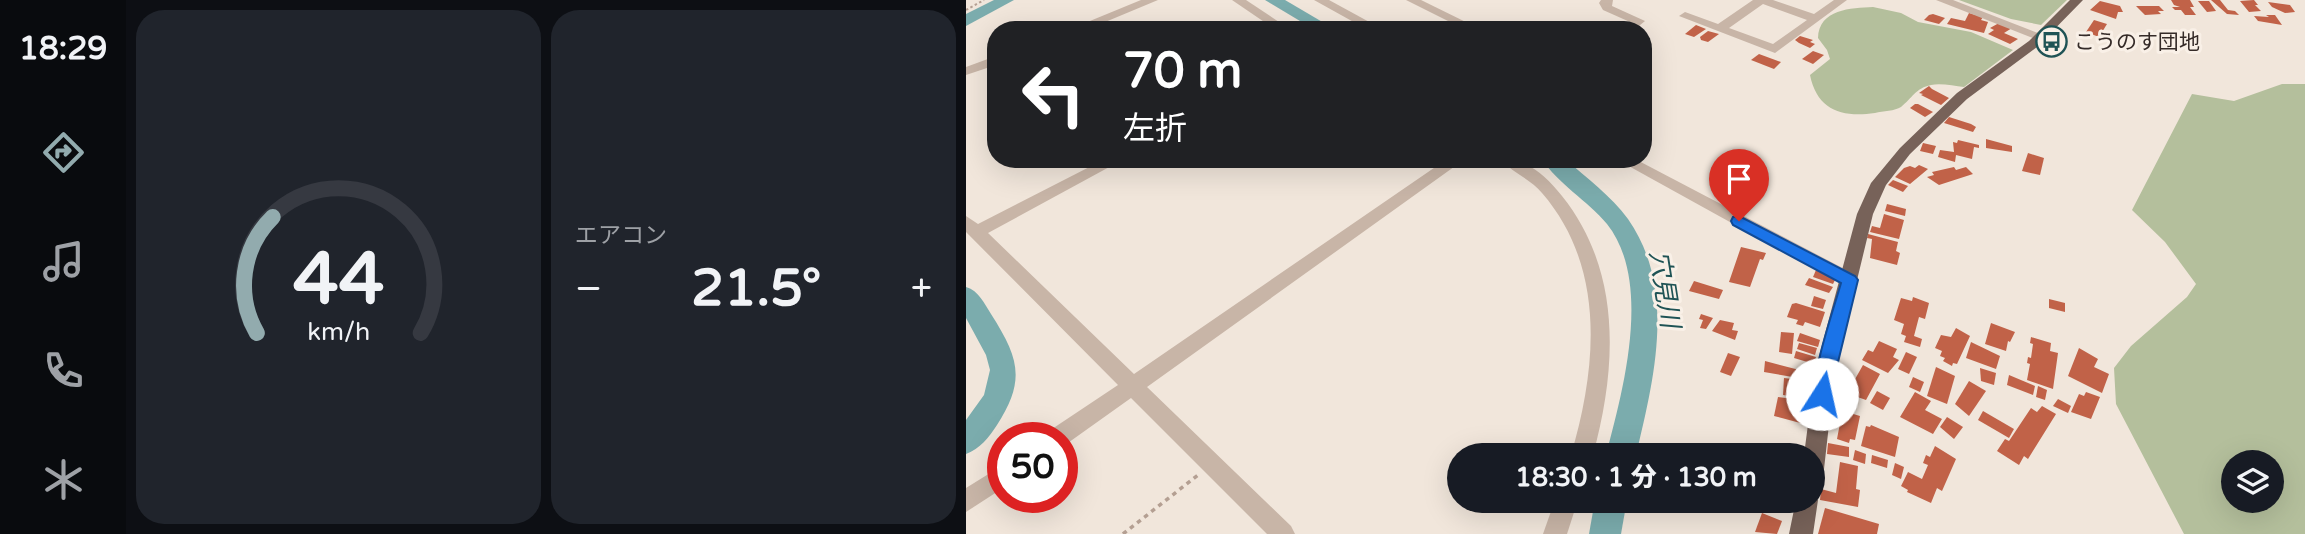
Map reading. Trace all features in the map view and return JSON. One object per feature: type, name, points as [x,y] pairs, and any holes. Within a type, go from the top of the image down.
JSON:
[{"type":"main road","points":[[1816,443],[1825,371],[1865,214],[1879,183],[1905,151],[1962,96],[2042,37],[2077,0]]},
{"type":"main road","points":[[1801,534],[1805,513]]},
{"type":"street","points":[[1097,21],[1152,0]]},
{"type":"street","points":[[1238,0],[1271,21]]},
{"type":"street","points":[[1320,0],[1361,21]]},
{"type":"street","points":[[1412,0],[1457,21]]},
{"type":"street","points":[[1607,0],[1606,8],[1639,21]]},
{"type":"street","points":[[1719,29],[1761,0],[1816,19]]},
{"type":"street","points":[[1685,16],[1774,49],[1841,0]]},
{"type":"street","points":[[1942,0],[2042,37]]},
{"type":"street","points":[[966,71],[987,63]]},
{"type":"street","points":[[1099,168],[971,227],[1283,534]]},
{"type":"street","points":[[1078,423],[1445,168]]},
{"type":"street","points":[[1520,168],[1546,187],[1570,217],[1588,257],[1600,295],[1600,370],[1585,443]]},
{"type":"street","points":[[1640,168],[1850,280]]},
{"type":"street","points":[[966,500],[987,486]]},
{"type":"street","points":[[1555,534],[1562,513]]},
{"type":"path","points":[[966,10],[984,0]]},
{"type":"path","points":[[1123,534],[1213,465]]},
{"type":"green space","points":[[1959,0],[2067,0],[2041,25],[2011,19]]},
{"type":"green space","points":[[1873,7],[1901,13],[1918,22],[1971,32],[2013,50],[1964,87],[1943,84],[1926,86],[1901,107],[1875,113],[1852,114],[1833,109],[1818,96],[1810,75],[1830,59],[1818,38],[1820,28],[1824,21],[1838,12]]},
{"type":"green space","points":[[2282,84],[2305,84],[2305,534],[2184,534],[2116,404],[2114,368],[2131,346],[2187,297],[2196,284],[2165,242],[2132,210],[2192,94],[2234,101]]},
{"type":"building","points":[[2171,0],[2190,0],[2194,7],[2190,7],[2196,15],[2185,15],[2181,10],[2175,10],[2172,7],[2180,7],[2174,5]]},
{"type":"building","points":[[2211,0],[2220,0],[2228,10],[2239,15],[2227,14]]},
{"type":"building","points":[[2254,0],[2261,11],[2249,12],[2240,1]]},
{"type":"building","points":[[2100,1],[2120,6],[2123,12],[2118,12],[2116,19],[2090,10]]},
{"type":"building","points":[[2198,1],[2209,1],[2216,11],[2207,12]]},
{"type":"building","points":[[2268,2],[2290,5],[2295,12],[2285,13]]},
{"type":"building","points":[[2136,6],[2159,6],[2164,11],[2158,11],[2161,14],[2145,15]]},
{"type":"building","points":[[1969,13],[1983,17],[1981,20],[1988,22],[1984,33],[1947,24],[1951,18],[1965,21]]},
{"type":"building","points":[[1929,15],[1945,18],[1939,24],[1924,20]]},
{"type":"building","points":[[2266,15],[2275,15],[2282,25],[2258,21],[2254,16],[2269,17]]},
{"type":"building","points":[[2094,20],[2107,24],[2099,37],[2086,32]]},
{"type":"building","points":[[1999,23],[2012,28],[2004,33],[2018,39],[2010,44],[1988,34],[1994,30],[1990,28]]},
{"type":"building","points":[[1696,25],[1706,29],[1694,37],[1685,34]]},
{"type":"building","points":[[1708,31],[1719,34],[1708,42],[1701,40],[1700,37]]},
{"type":"building","points":[[1800,36],[1813,40],[1810,42],[1815,44],[1810,48],[1799,43],[1795,40]]},
{"type":"building","points":[[1813,51],[1824,55],[1813,64],[1802,59]]},
{"type":"building","points":[[1759,54],[1781,62],[1774,69],[1751,60]]},
{"type":"building","points":[[1929,86],[1949,98],[1941,105],[1919,93]]},
{"type":"building","points":[[1915,104],[1933,112],[1925,117],[1910,108]]},
{"type":"building","points":[[1949,117],[1976,127],[1973,132],[1944,123]]},
{"type":"building","points":[[1986,139],[2012,146],[2012,152],[1986,148]]},
{"type":"building","points":[[1958,140],[1979,145],[1979,148],[1974,147],[1972,159],[1956,155],[1955,162],[1938,157],[1940,150],[1954,152],[1953,142],[1957,143]]},
{"type":"building","points":[[1923,143],[1936,146],[1933,154],[1920,151]]},
{"type":"building","points":[[2028,153],[2044,158],[2040,175],[2022,171]]},
{"type":"building","points":[[1919,165],[1928,169],[1910,184],[1895,177],[1904,168],[1915,168]]},
{"type":"building","points":[[1954,167],[1956,170],[1966,167],[1973,174],[1939,185],[1927,177],[1934,175],[1932,172]]},
{"type":"building","points":[[1893,180],[1908,186],[1903,192],[1888,185]]},
{"type":"building","points":[[1887,204],[1906,209],[1905,216],[1885,211]]},
{"type":"building","points":[[1884,214],[1904,220],[1899,239],[1870,232],[1872,226],[1880,228]]},
{"type":"building","points":[[1868,234],[1898,242],[1896,251],[1900,253],[1897,265],[1870,258],[1872,239],[1867,238]]},
{"type":"building","points":[[1741,247],[1766,253],[1763,260],[1760,259],[1750,287],[1729,282]]},
{"type":"building","points":[[1816,270],[1836,278],[1833,284],[1813,277]]},
{"type":"building","points":[[1809,278],[1833,287],[1829,293],[1805,285]]},
{"type":"building","points":[[1694,281],[1723,290],[1719,299],[1689,291]]},
{"type":"building","points":[[1814,296],[1826,300],[1823,309],[1811,306]]},
{"type":"building","points":[[1913,297],[1929,303],[1925,319],[1919,317],[1914,336],[1922,339],[1920,347],[1904,342],[1906,336],[1901,334],[1904,324],[1894,320],[1901,298],[1912,301]]},
{"type":"building","points":[[2049,299],[2065,303],[2065,312],[2049,308]]},
{"type":"building","points":[[1792,304],[1825,312],[1820,327],[1805,322],[1803,326],[1796,324],[1798,320],[1787,317]]},
{"type":"building","points":[[1701,314],[1713,318],[1706,329],[1700,328],[1703,320],[1699,319]]},
{"type":"building","points":[[1720,320],[1734,323],[1732,330],[1738,331],[1735,340],[1712,331]]},
{"type":"building","points":[[1991,323],[2015,332],[2010,342],[2008,341],[2006,351],[1985,344]]},
{"type":"building","points":[[1956,328],[1970,336],[1957,364],[1953,363],[1952,366],[1943,361],[1945,358],[1940,356],[1942,351],[1935,348],[1941,335],[1951,337]]},
{"type":"building","points":[[1781,332],[1794,333],[1792,354],[1779,352]]},
{"type":"building","points":[[1800,333],[1820,340],[1818,347],[1797,341]]},
{"type":"building","points":[[2031,337],[2051,343],[2050,351],[2058,353],[2053,389],[2027,380],[2030,364],[2027,363],[2028,357],[2031,358],[2033,344],[2030,343]]},
{"type":"building","points":[[1879,341],[1897,349],[1893,357],[1899,360],[1888,373],[1862,360],[1868,350],[1873,352]]},
{"type":"building","points":[[1971,342],[2000,356],[1996,369],[1966,358]]},
{"type":"building","points":[[1799,343],[1817,348],[1815,355],[1797,349]]},
{"type":"building","points":[[2079,348],[2098,359],[2094,367],[2109,374],[2102,393],[2068,376]]},
{"type":"building","points":[[1796,351],[1816,357],[1814,364],[1794,358]]},
{"type":"building","points":[[1906,352],[1917,357],[1909,374],[1898,369]]},
{"type":"building","points":[[1728,353],[1740,357],[1731,376],[1720,372]]},
{"type":"building","points":[[1765,361],[1811,373],[1810,380],[1764,372]]},
{"type":"building","points":[[1863,365],[1880,374],[1866,400],[1832,388],[1834,375],[1854,381]]},
{"type":"building","points":[[1936,367],[1955,376],[1947,404],[1927,396]]},
{"type":"building","points":[[1980,368],[1996,373],[1994,385],[1981,381]]},
{"type":"building","points":[[2009,375],[2035,386],[2033,395],[2007,385]]},
{"type":"building","points":[[1913,377],[1924,382],[1920,392],[1909,387]]},
{"type":"building","points":[[1784,378],[1809,381],[1809,399],[1783,395]]},
{"type":"building","points":[[1969,381],[1986,391],[1969,416],[1955,404]]},
{"type":"building","points":[[2038,386],[2047,390],[2045,400],[2036,397]]},
{"type":"building","points":[[1877,391],[1890,398],[1883,410],[1870,403]]},
{"type":"building","points":[[1915,392],[1931,401],[1925,410],[1942,419],[1933,434],[1900,417]]},
{"type":"building","points":[[2086,392],[2100,397],[2091,419],[2071,412],[2079,394],[2084,396]]},
{"type":"building","points":[[1833,394],[1850,399],[1847,411],[1830,405]]},
{"type":"building","points":[[1778,397],[1809,401],[1804,424],[1774,416]]},
{"type":"building","points":[[2058,399],[2071,406],[2068,413],[2053,406]]},
{"type":"building","points":[[2042,406],[2056,414],[2028,459],[2024,456],[2019,465],[1997,451],[2005,439],[2009,441],[2031,408],[2037,412]]},
{"type":"building","points":[[1830,407],[1860,416],[1855,440],[1850,439],[1849,443],[1837,439],[1841,418],[1829,415]]},
{"type":"building","points":[[1983,411],[2014,429],[2009,438],[1978,420]]},
{"type":"building","points":[[1947,417],[1963,427],[1954,439],[1940,427]]},
{"type":"building","points":[[1871,425],[1899,437],[1895,457],[1861,446],[1866,426]]},
{"type":"building","points":[[1828,443],[1849,447],[1849,457],[1827,454]]},
{"type":"building","points":[[1935,446],[1956,459],[1942,491],[1937,488],[1931,503],[1907,492],[1908,490],[1901,486],[1908,472],[1922,479],[1928,465],[1923,463],[1926,455],[1930,457]]},
{"type":"building","points":[[1855,450],[1866,454],[1865,464],[1853,460]]},
{"type":"building","points":[[1872,455],[1888,460],[1887,468],[1871,463]]},
{"type":"building","points":[[1840,462],[1858,466],[1858,507],[1825,501],[1825,490],[1836,493]]},
{"type":"building","points":[[1895,463],[1904,467],[1901,479],[1892,475]]},
{"type":"building","points":[[1825,508],[1879,524],[1877,534],[1818,534]]},
{"type":"building","points":[[1762,513],[1782,521],[1777,534],[1755,532]]},
{"type":"waterway","points":[[966,21],[1006,0]]},
{"type":"waterway","name":"穴見川","points":[[1273,0],[1312,21]]},
{"type":"waterway","name":"穴見川","points":[[1562,168],[1608,211],[1621,227],[1634,254],[1641,282],[1644,340],[1624,443]]},
{"type":"waterway","points":[[966,297],[992,339],[1004,370],[996,402],[966,441]]},
{"type":"waterway","name":"穴見川","points":[[1605,534],[1609,513]]},
{"type":"place","name":"こうのす団地","points":[[2051,42]]},
{"type":"route","points":[[1739,221],[1850,280],[1825,371],[1822,394]]}]
